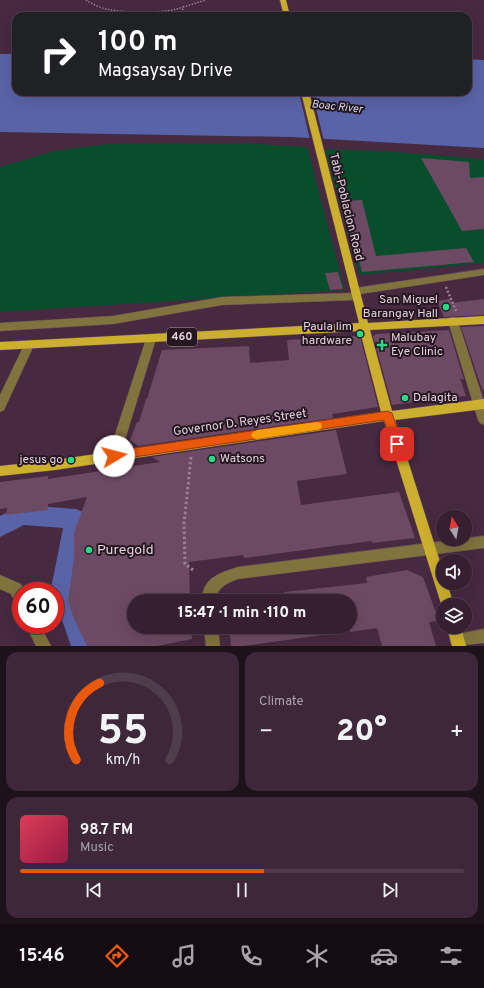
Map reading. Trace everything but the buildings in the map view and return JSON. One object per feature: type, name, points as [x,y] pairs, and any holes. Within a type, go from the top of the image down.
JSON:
[{"type":"main road","points":[[283,0],[286,12]]},
{"type":"main road","name":"Tabi-Poblacion Road","points":[[306,96],[355,294],[388,416],[445,598]]},
{"type":"main road","name":"460","points":[[0,346],[364,327],[455,319],[484,320]]},
{"type":"main road","name":"Governor D. Reyes Street","points":[[0,471],[481,404]]},
{"type":"street","points":[[0,327],[112,320],[222,301],[355,294],[484,272]]},
{"type":"street","points":[[455,319],[481,404],[484,420]]},
{"type":"street","points":[[114,456],[151,339]]},
{"type":"street","points":[[0,407],[30,345]]},
{"type":"street","points":[[209,594],[220,579],[238,573],[484,542]]},
{"type":"street","points":[[0,582],[12,587]]},
{"type":"street","points":[[38,634],[44,646]]},
{"type":"street","points":[[212,634],[213,646]]},
{"type":"street","points":[[457,638],[484,636]]},
{"type":"path","points":[[86,0],[111,10],[142,12],[178,9],[206,0]]},
{"type":"path","points":[[182,12],[183,7]]},
{"type":"path","points":[[442,278],[455,319]]},
{"type":"path","points":[[192,451],[184,524],[185,564],[193,570]]},
{"type":"green space","points":[[244,143],[307,147],[345,290],[0,312],[0,167],[54,151],[108,144]]},
{"type":"green space","points":[[325,149],[382,151],[484,159],[484,263],[360,275]]},
{"type":"water","name":"Boac River","points":[[0,54],[12,54],[12,96],[472,96],[472,59],[484,60],[484,148],[292,137],[0,132]]},
{"type":"pier","points":[[300,96],[313,96],[324,141],[310,140]]},
{"type":"waterway","points":[[0,527],[22,515],[76,519],[71,535],[62,588],[83,646]]},
{"type":"slow traffic","points":[[257,435],[317,426]]},
{"type":"place","name":"San Miguel Barangay Hall","points":[[446,307]]},
{"type":"place","name":"Paula lim hardware","points":[[360,334]]},
{"type":"place","name":"Malubay Eye Clinic","points":[[382,345]]},
{"type":"place","name":"Dalagita","points":[[405,398]]},
{"type":"place","name":"Watsons","points":[[212,459]]},
{"type":"place","name":"jesus go","points":[[71,460]]},
{"type":"place","name":"Puregold","points":[[89,550]]},
{"type":"route","points":[[114,456],[388,416],[397,444]]}]
